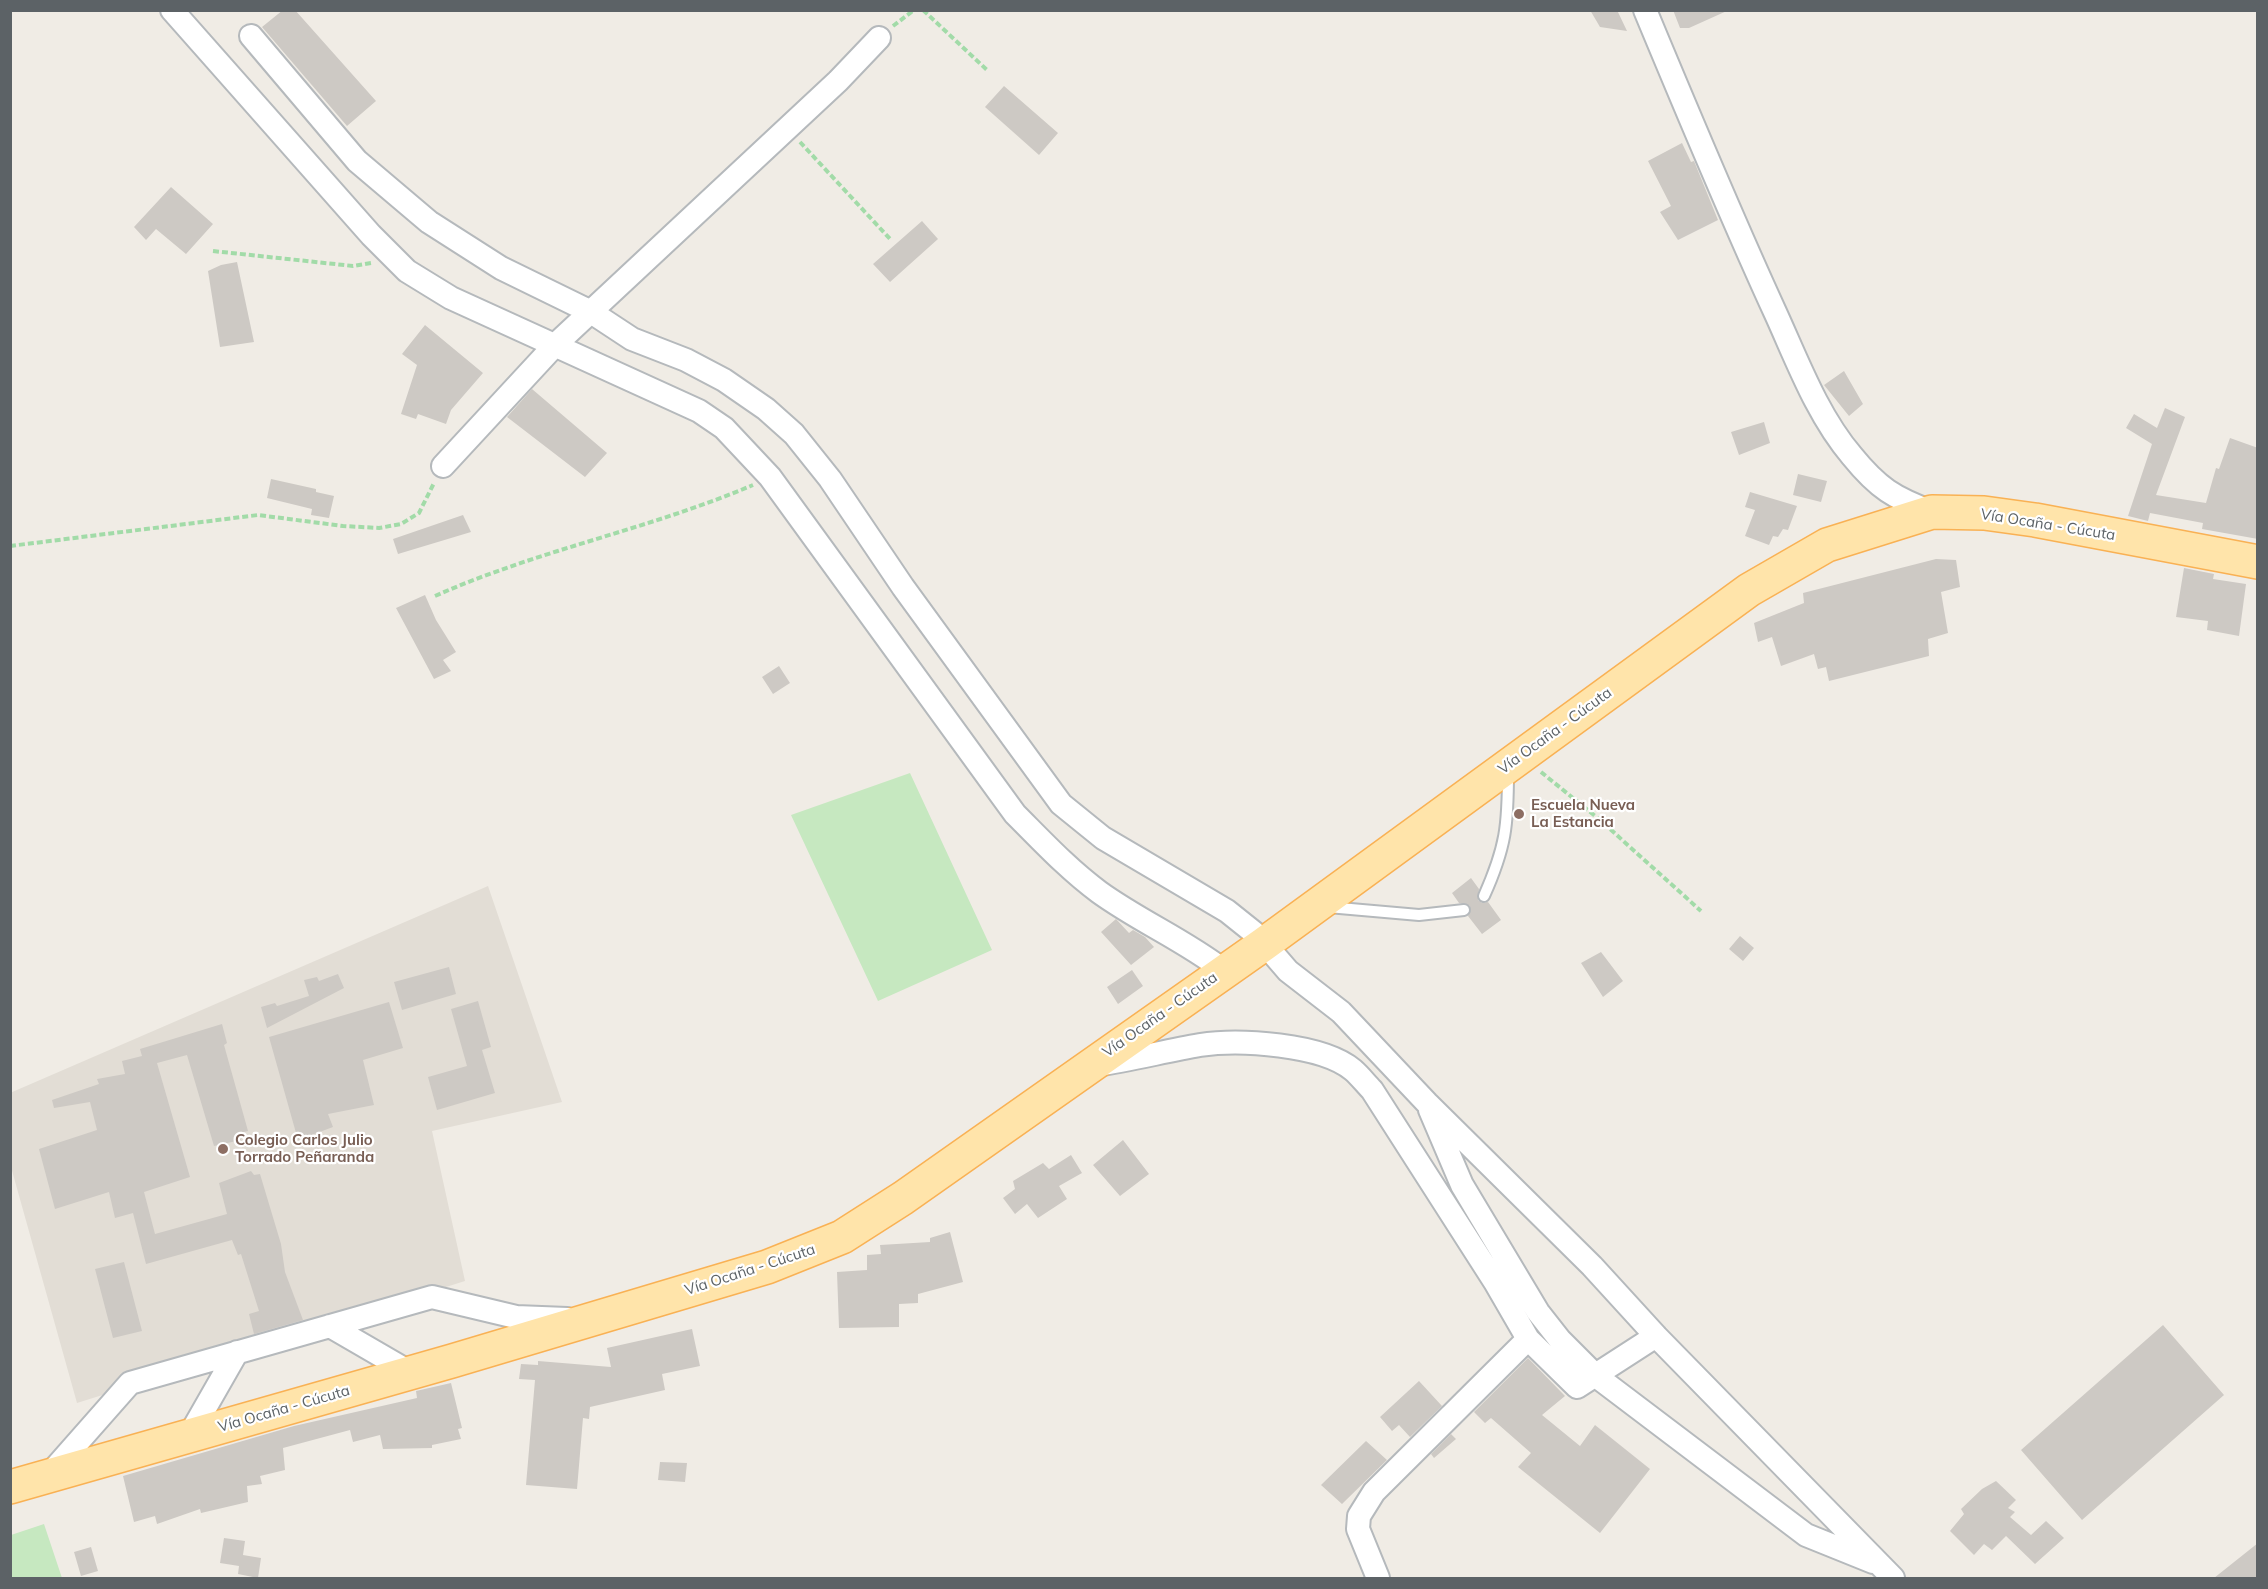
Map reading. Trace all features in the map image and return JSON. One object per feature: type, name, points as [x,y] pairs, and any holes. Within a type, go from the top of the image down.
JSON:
[{"type":"main road","name":"Vía Ocaña - Cúcuta","points":[[10,1487],[411,1373],[767,1267],[842,1236],[912,1192],[1223,970],[1264,944],[1749,590],[1827,544],[1932,512],[1984,513],[2035,520],[2258,562]]},
{"type":"street","points":[[172,10],[407,271],[451,298],[699,411],[724,428],[770,477],[1015,814],[1062,862],[1100,892],[1149,924],[1193,947],[1223,970]]},
{"type":"street","points":[[1645,10],[1708,165],[1820,408],[1850,455],[1873,480],[1897,499],[1932,512]]},
{"type":"street","points":[[251,36],[357,161],[429,222],[501,268],[591,312],[632,339],[686,360],[724,380],[766,409],[794,434],[830,479],[903,587],[1062,804],[1103,838],[1227,911],[1257,935],[1288,971],[1341,1012],[1427,1103],[1530,1203],[1656,1336],[1887,1572]]},
{"type":"street","points":[[444,466],[555,345],[786,129],[879,38]]},
{"type":"street","points":[[1088,1066],[1140,1059],[1202,1045],[1265,1044],[1311,1052],[1334,1059],[1353,1069],[1372,1090],[1495,1282],[1528,1339],[1577,1387],[1656,1336]]},
{"type":"street","points":[[1427,1103],[1462,1185],[1538,1312],[1560,1340],[1596,1376],[1806,1535],[1887,1572]]},
{"type":"street","points":[[47,1477],[130,1383],[432,1297],[516,1317],[587,1320]]},
{"type":"street","points":[[330,1326],[411,1373]]},
{"type":"street","points":[[1378,1578],[1358,1529],[1359,1516],[1374,1492],[1528,1339]]},
{"type":"street","points":[[189,1436],[237,1352]]},
{"type":"lane","points":[[1484,896],[1500,859],[1508,823],[1515,760]]},
{"type":"lane","points":[[1316,906],[1419,915],[1464,910]]},
{"type":"path","points":[[879,38],[914,10]]},
{"type":"path","points":[[923,10],[987,70]]},
{"type":"path","points":[[786,129],[812,152],[891,240]]},
{"type":"path","points":[[213,251],[353,266],[395,259]]},
{"type":"path","points":[[10,546],[258,515],[344,526],[390,526],[400,524],[419,513],[444,466]]},
{"type":"path","points":[[435,596],[479,577],[663,518],[770,477]]},
{"type":"path","points":[[1515,760],[1600,820],[1701,911]]},
{"type":"shaded area","name":"Colegio Carlos Julio Torrado Peñaranda","points":[[488,886],[562,1102],[432,1131],[465,1281],[77,1403],[11,1167],[10,1093]]},
{"type":"green space","points":[[910,773],[992,950],[878,1001],[791,815]]},
{"type":"green space","points":[[44,1524],[62,1578],[11,1578],[11,1535]]},
{"type":"building","points":[[283,10],[295,10],[376,101],[347,126],[262,27]]},
{"type":"building","points":[[1590,10],[1617,10],[1627,31],[1600,27]]},
{"type":"building","points":[[1673,10],[1729,10],[1689,28],[1680,28]]},
{"type":"building","points":[[1004,86],[1058,133],[1039,155],[985,107]]},
{"type":"building","points":[[1682,143],[1691,162],[1694,161],[1718,220],[1678,240],[1660,212],[1671,206],[1648,161]]},
{"type":"building","points":[[171,187],[213,224],[186,254],[156,229],[146,240],[134,227]]},
{"type":"building","points":[[922,221],[938,239],[890,282],[873,264]]},
{"type":"building","points":[[237,262],[254,342],[220,347],[208,271],[221,265]]},
{"type":"building","points":[[425,325],[483,373],[451,410],[446,424],[418,414],[416,419],[401,414],[417,365],[402,354]]},
{"type":"building","points":[[1844,371],[1863,404],[1849,416],[1824,385]]},
{"type":"building","points":[[532,389],[607,453],[585,477],[507,417]]},
{"type":"building","points":[[2165,408],[2185,417],[2156,495],[2206,503],[2216,468],[2219,469],[2230,438],[2258,448],[2258,539],[2202,529],[2203,523],[2150,513],[2148,521],[2128,516],[2152,444],[2126,428],[2134,414],[2157,428]]},
{"type":"building","points":[[1764,422],[1770,443],[1739,455],[1731,432]]},
{"type":"building","points":[[1798,474],[1827,481],[1821,502],[1793,495]]},
{"type":"building","points":[[271,479],[316,489],[316,492],[334,496],[329,518],[311,515],[312,509],[267,498]]},
{"type":"building","points":[[1750,492],[1797,506],[1788,530],[1783,529],[1778,537],[1773,536],[1769,545],[1745,536],[1755,510],[1745,507]]},
{"type":"building","points":[[463,515],[471,532],[398,554],[393,539]]},
{"type":"building","points":[[1936,559],[1956,560],[1960,587],[1941,592],[1948,633],[1928,639],[1929,656],[1829,681],[1826,667],[1818,669],[1814,654],[1781,666],[1772,637],[1758,642],[1754,623],[1804,603],[1803,593]]},
{"type":"building","points":[[2184,568],[2214,574],[2213,579],[2246,584],[2239,636],[2207,630],[2208,621],[2176,617]]},
{"type":"building","points":[[425,595],[436,620],[456,652],[443,660],[451,671],[434,679],[396,608]]},
{"type":"building","points":[[779,666],[790,683],[773,694],[762,677]]},
{"type":"building","points":[[1471,878],[1479,889],[1478,900],[1482,903],[1488,902],[1501,920],[1482,934],[1468,916],[1470,906],[1459,903],[1452,893]]},
{"type":"building","points":[[1116,919],[1129,933],[1133,930],[1145,937],[1154,947],[1131,965],[1101,932]]},
{"type":"building","points":[[1740,936],[1754,948],[1743,961],[1729,949]]},
{"type":"building","points":[[1601,952],[1623,981],[1603,997],[1581,963]]},
{"type":"building","points":[[449,967],[456,994],[402,1010],[394,982]]},
{"type":"building","points":[[1132,970],[1143,986],[1118,1004],[1107,987]]},
{"type":"building","points":[[338,974],[344,988],[267,1028],[261,1007],[275,1003],[277,1006],[309,996],[304,980],[317,977],[319,981]]},
{"type":"building","points":[[478,1001],[491,1047],[482,1050],[495,1093],[437,1110],[428,1077],[467,1066],[451,1009]]},
{"type":"building","points":[[389,1002],[403,1048],[363,1060],[374,1105],[328,1114],[333,1127],[298,1140],[269,1037]]},
{"type":"building","points":[[222,1024],[227,1043],[224,1045],[248,1131],[240,1133],[241,1140],[214,1146],[187,1055],[157,1063],[190,1177],[144,1192],[155,1234],[227,1214],[219,1183],[251,1171],[254,1175],[260,1174],[281,1244],[285,1272],[303,1320],[254,1334],[249,1314],[259,1311],[241,1254],[238,1255],[232,1240],[146,1264],[133,1213],[115,1218],[109,1192],[55,1209],[39,1149],[97,1130],[90,1102],[54,1108],[52,1100],[99,1084],[97,1079],[125,1074],[122,1061],[142,1056],[140,1049]]},
{"type":"building","points":[[1123,1140],[1149,1174],[1120,1196],[1093,1165]]},
{"type":"building","points":[[1071,1155],[1082,1173],[1059,1186],[1067,1199],[1038,1218],[1027,1204],[1015,1214],[1003,1198],[1015,1189],[1013,1181],[1043,1163],[1049,1169]]},
{"type":"building","points":[[950,1232],[963,1282],[918,1294],[918,1303],[899,1304],[899,1327],[839,1328],[837,1272],[867,1270],[867,1255],[881,1254],[880,1245],[930,1242],[930,1238]]},
{"type":"building","points":[[124,1262],[142,1331],[113,1338],[95,1269]]},
{"type":"building","points":[[2163,1325],[2224,1395],[2082,1520],[2021,1450]]},
{"type":"building","points":[[692,1329],[700,1366],[662,1374],[665,1390],[590,1407],[589,1419],[583,1418],[577,1489],[526,1485],[535,1380],[519,1379],[521,1364],[538,1365],[538,1361],[611,1367],[607,1348]]},
{"type":"building","points":[[1528,1358],[1565,1396],[1542,1415],[1580,1446],[1595,1425],[1650,1469],[1600,1533],[1518,1467],[1531,1453],[1491,1418],[1485,1423],[1474,1412]]},
{"type":"building","points":[[1419,1381],[1442,1406],[1410,1437],[1399,1425],[1392,1431],[1380,1417]]},
{"type":"building","points":[[451,1383],[462,1428],[458,1429],[461,1439],[432,1445],[432,1448],[383,1449],[380,1435],[353,1442],[350,1430],[283,1448],[285,1470],[260,1476],[262,1484],[247,1486],[248,1502],[201,1513],[200,1509],[157,1524],[155,1516],[134,1522],[123,1476],[294,1426],[417,1398],[416,1391]]},
{"type":"building","points":[[1451,1434],[1456,1439],[1434,1458],[1431,1454]]},
{"type":"building","points":[[1366,1441],[1387,1460],[1342,1504],[1321,1485]]},
{"type":"building","points":[[660,1462],[687,1463],[685,1482],[658,1480]]},
{"type":"building","points":[[1996,1481],[2016,1500],[2008,1508],[2015,1512],[2010,1517],[2031,1535],[2046,1521],[2064,1538],[2035,1564],[2006,1536],[1992,1550],[1984,1544],[1974,1555],[1950,1531],[1964,1514],[1961,1509],[1982,1489]]},
{"type":"building","points":[[224,1538],[245,1541],[243,1555],[261,1558],[258,1578],[238,1574],[239,1566],[220,1563]]},
{"type":"building","points":[[2258,1543],[2258,1578],[2214,1578]]},
{"type":"building","points":[[91,1547],[98,1571],[81,1576],[74,1552]]},
{"type":"place","name":"Escuela Nueva La Estancia","points":[[1519,814]]},
{"type":"place","name":"Colegio Carlos Julio Torrado Peñaranda","points":[[223,1149]]}]
